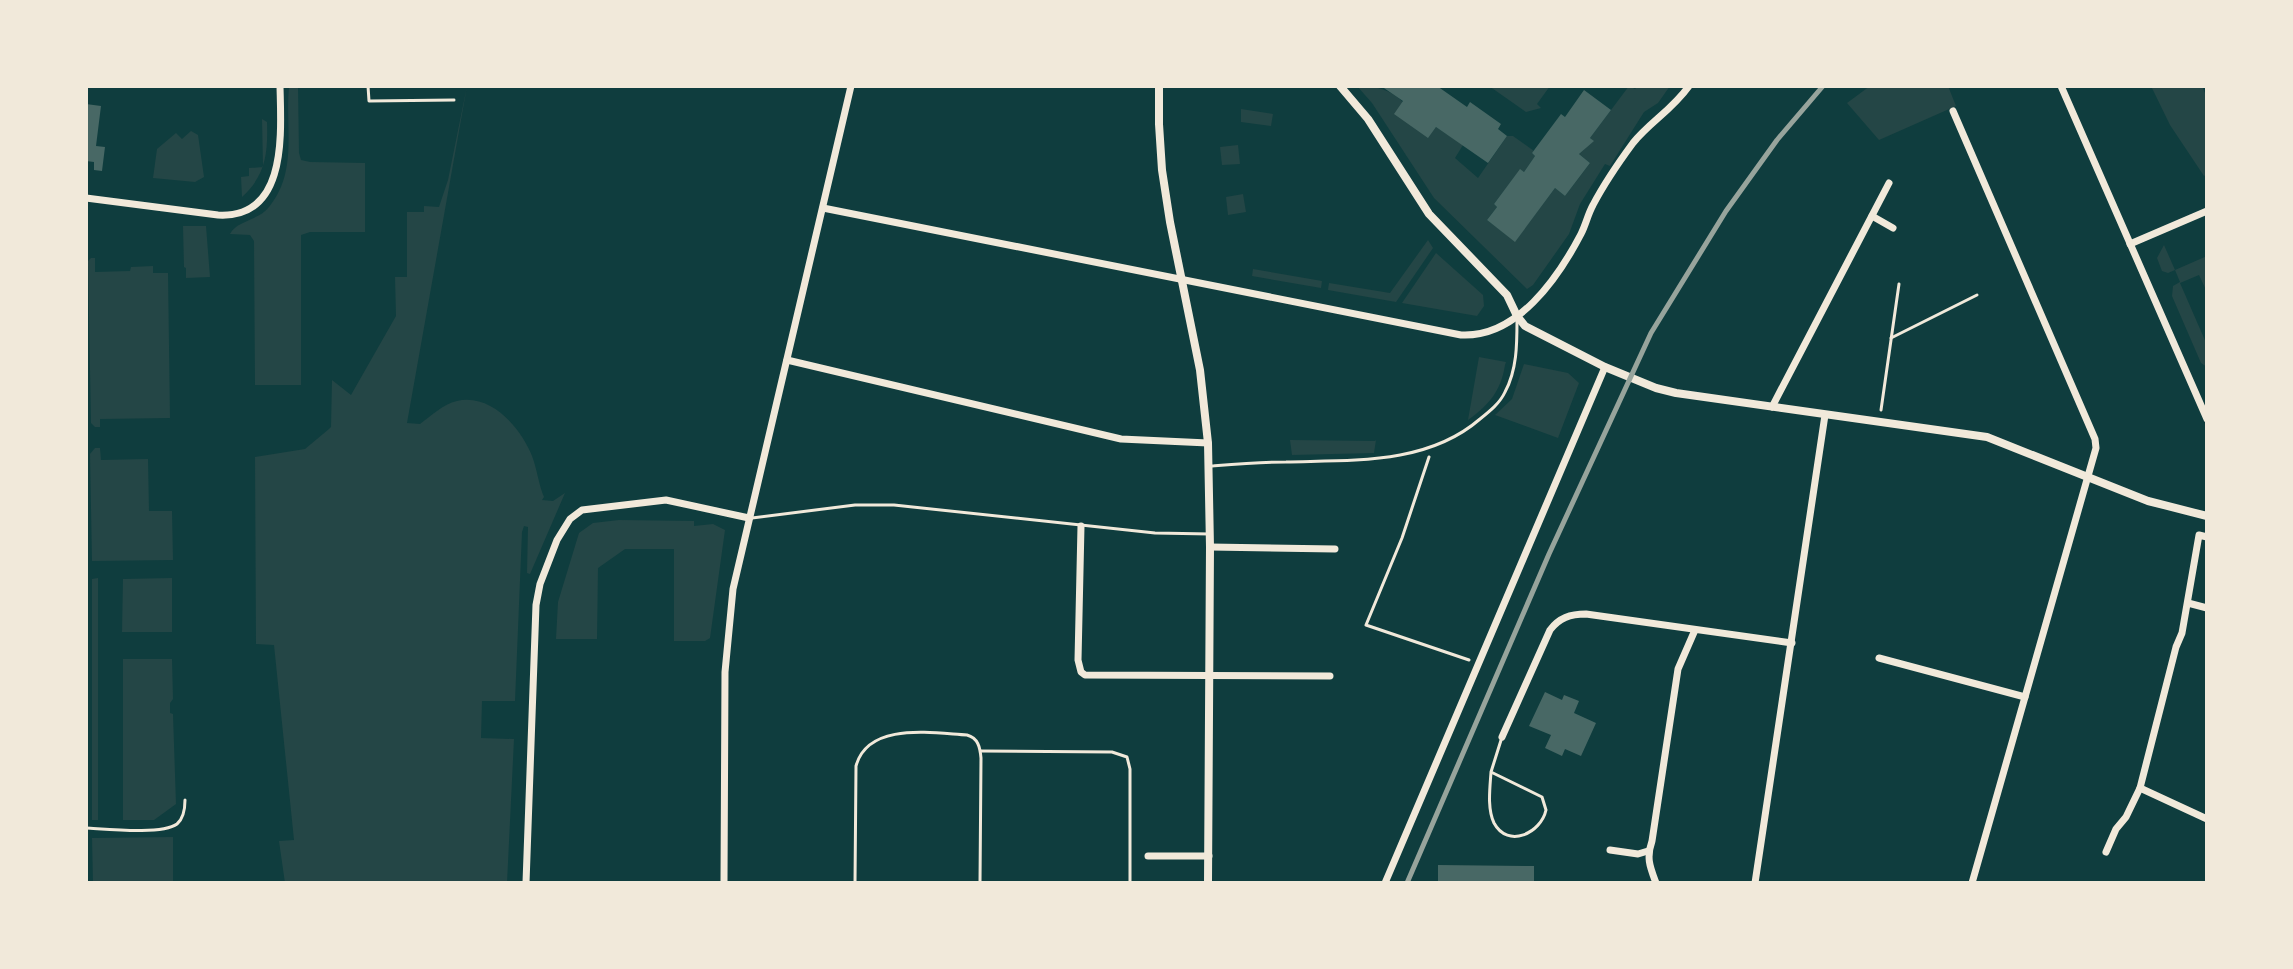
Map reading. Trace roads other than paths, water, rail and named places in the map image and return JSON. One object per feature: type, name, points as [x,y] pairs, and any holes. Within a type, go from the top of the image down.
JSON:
[{"type":"street","points":[[86,198],[218,215],[245,211],[262,197],[277,168],[280,86]]},
{"type":"street","points":[[724,883],[727,637],[733,589],[851,86]]},
{"type":"street","points":[[1159,86],[1162,170],[1200,370],[1208,443],[1208,883]]},
{"type":"street","points":[[1340,86],[1368,119],[1429,214],[1507,295],[1517,316],[1535,333],[1609,369],[1676,393],[1987,437],[2148,501],[2207,516]]},
{"type":"street","points":[[823,208],[1476,336],[1492,332],[1533,303],[1580,236],[1594,204],[1633,143],[1668,112],[1689,86]]},
{"type":"street","points":[[2061,86],[2207,419]]},
{"type":"street","points":[[1953,111],[2095,439],[2095,459],[2087,477],[1972,883]]},
{"type":"street","points":[[1772,407],[1889,183]]},
{"type":"street","points":[[2130,244],[2207,211]]},
{"type":"street","points":[[1872,216],[1893,228]]},
{"type":"street","points":[[787,360],[1121,439],[1208,443]]},
{"type":"street","points":[[1385,883],[1477,663],[1609,369]]},
{"type":"street","points":[[1755,883],[1825,415]]},
{"type":"street","points":[[526,883],[536,605],[543,575],[563,528],[576,514],[588,508],[666,500],[749,518]]},
{"type":"street","points":[[1081,526],[1078,660],[1081,672],[1095,677],[1330,676]]},
{"type":"street","points":[[2106,852],[2140,788],[2182,633],[2199,535],[2207,537]]},
{"type":"street","points":[[1210,547],[1335,549]]},
{"type":"street","points":[[2188,603],[2207,608]]},
{"type":"street","points":[[1502,737],[1550,630],[1560,619],[1586,614],[1792,643]]},
{"type":"street","points":[[1656,883],[1648,851],[1678,669],[1695,630]]},
{"type":"street","points":[[1879,658],[2025,697]]},
{"type":"street","points":[[2140,788],[2207,819]]},
{"type":"street","points":[[1610,850],[1633,854],[1648,851]]},
{"type":"street","points":[[1148,856],[1209,856]]},
{"type":"lane","points":[[368,86],[369,101],[454,100]]},
{"type":"lane","points":[[1208,466],[1365,460],[1433,446],[1474,424],[1505,392],[1515,355],[1517,316]]},
{"type":"lane","points":[[749,518],[855,505],[894,505],[1155,533],[1210,534]]},
{"type":"lane","points":[[855,883],[856,766],[867,745],[891,734],[961,734],[975,739],[981,751],[980,883]]},
{"type":"lane","points":[[1491,772],[1542,797],[1546,810],[1536,829],[1522,836],[1513,836],[1498,828],[1490,811],[1491,772],[1502,737]]},
{"type":"lane","points":[[981,751],[1112,752],[1124,755],[1129,760],[1130,769],[1130,883]]},
{"type":"lane","points":[[86,828],[166,828],[179,823],[185,800]]},
{"type":"railway","points":[[1407,883],[1549,554],[1651,333],[1726,211],[1777,140],[1823,86]]}]
